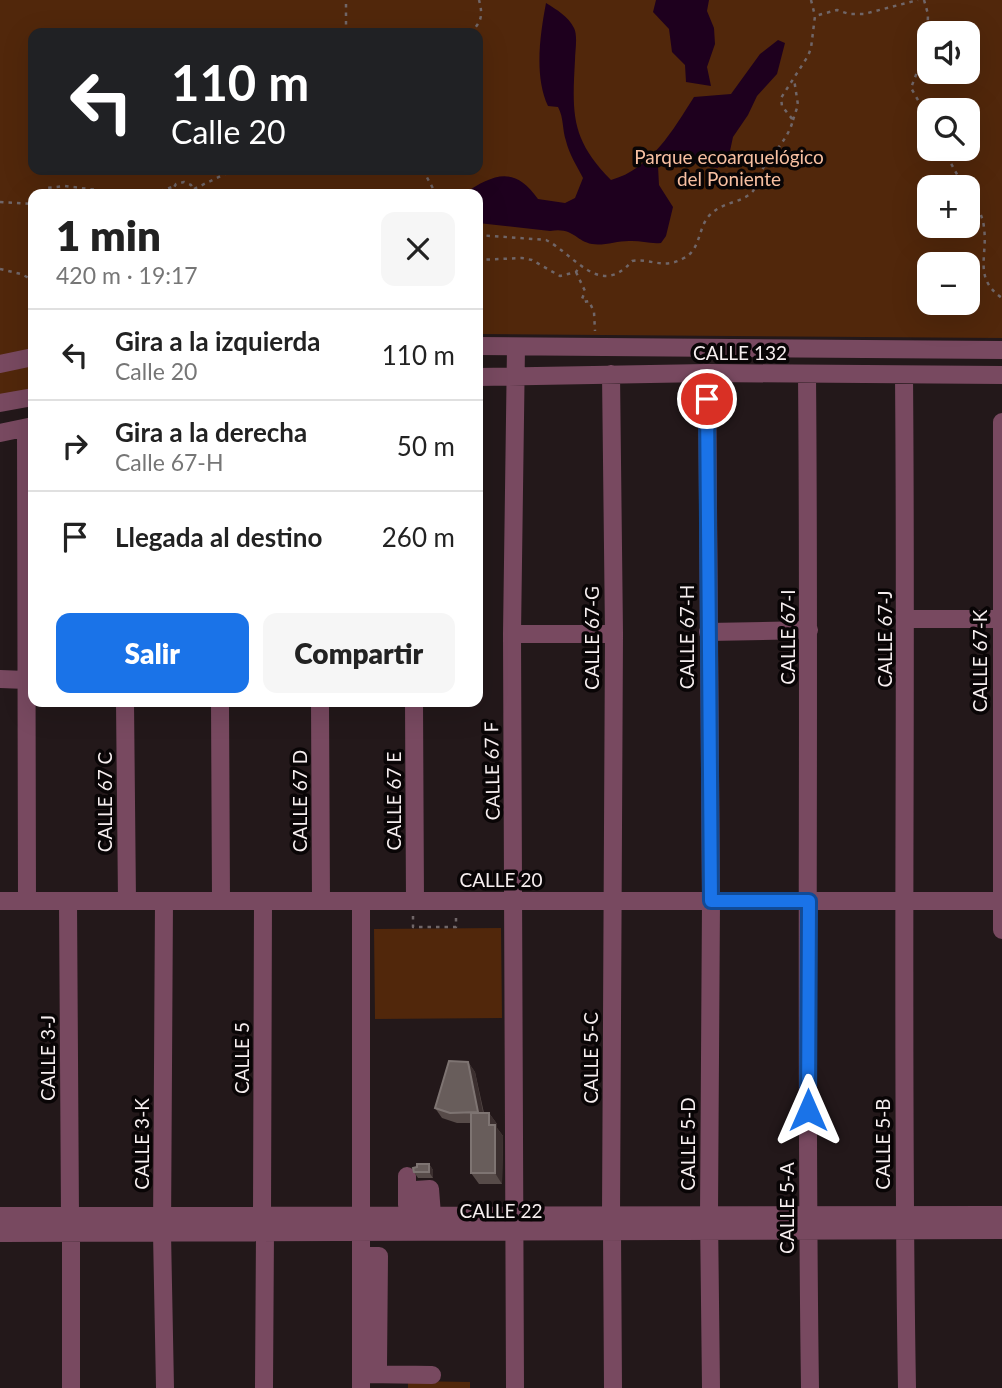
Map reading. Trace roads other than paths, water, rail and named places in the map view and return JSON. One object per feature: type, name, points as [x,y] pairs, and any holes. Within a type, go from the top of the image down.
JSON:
[{"type":"street","name":"CALLE 132","points":[[483,346],[1002,350]]},
{"type":"street","name":"CALLE 67 F","points":[[515,901],[512,634],[516,347]]},
{"type":"street","points":[[0,364],[28,358]]},
{"type":"street","name":"CALLE 132","points":[[483,377],[707,373],[1002,375]]},
{"type":"street","name":"CALLE 67-H","points":[[707,373],[711,901]]},
{"type":"street","name":"CALLE 67-G","points":[[611,374],[613,901]]},
{"type":"street","name":"CALLE 67-I","points":[[807,374],[809,901]]},
{"type":"street","name":"CALLE 67-J","points":[[904,376],[906,901]]},
{"type":"street","points":[[0,403],[28,398]]},
{"type":"street","name":"CALLE 67-K","points":[[1002,422],[1002,901]]},
{"type":"street","points":[[0,433],[28,427]]},
{"type":"street","points":[[27,901],[28,554]]},
{"type":"street","points":[[906,619],[1001,619]]},
{"type":"street","points":[[708,632],[809,630]]},
{"type":"street","points":[[512,634],[614,634]]},
{"type":"street","points":[[0,679],[26,680]]},
{"type":"street","name":"CALLE 67 C","points":[[125,707],[127,901]]},
{"type":"street","points":[[220,707],[221,901]]},
{"type":"street","name":"CALLE 67 D","points":[[320,707],[321,901]]},
{"type":"street","name":"CALLE 67 E","points":[[414,707],[414,906]]},
{"type":"street","name":"CALLE 20","points":[[0,901],[361,901],[414,906],[515,901],[1002,901]]},
{"type":"street","name":"CALLE 3-J","points":[[68,901],[71,1388]]},
{"type":"street","name":"CALLE 3-K","points":[[164,901],[162,1224],[165,1388]]},
{"type":"street","name":"CALLE 5","points":[[263,901],[264,1388]]},
{"type":"street","points":[[361,901],[361,1376],[432,1375]]},
{"type":"street","points":[[515,901],[515,1388]]},
{"type":"street","name":"CALLE 5-C","points":[[613,901],[613,1388]]},
{"type":"street","name":"CALLE 5-D","points":[[711,901],[711,1388]]},
{"type":"street","name":"CALLE 5-A","points":[[809,901],[810,1388]]},
{"type":"street","name":"CALLE 5-B","points":[[906,901],[904,1222],[907,1388]]},
{"type":"street","points":[[1002,901],[1002,930]]},
{"type":"street","points":[[407,1176],[418,1215]]},
{"type":"street","name":"CALLE 22","points":[[0,1216],[70,1224],[361,1224],[904,1222],[1002,1214]]},
{"type":"street","name":"CALLE 22","points":[[361,1224],[418,1215],[514,1223]]},
{"type":"street","name":"CALLE 22","points":[[904,1222],[1002,1230]]},
{"type":"street","name":"CALLE 22","points":[[0,1233],[70,1224]]},
{"type":"park label","name":"Parque ecoarquelógico del Poniente","points":[[729,168]]}]
